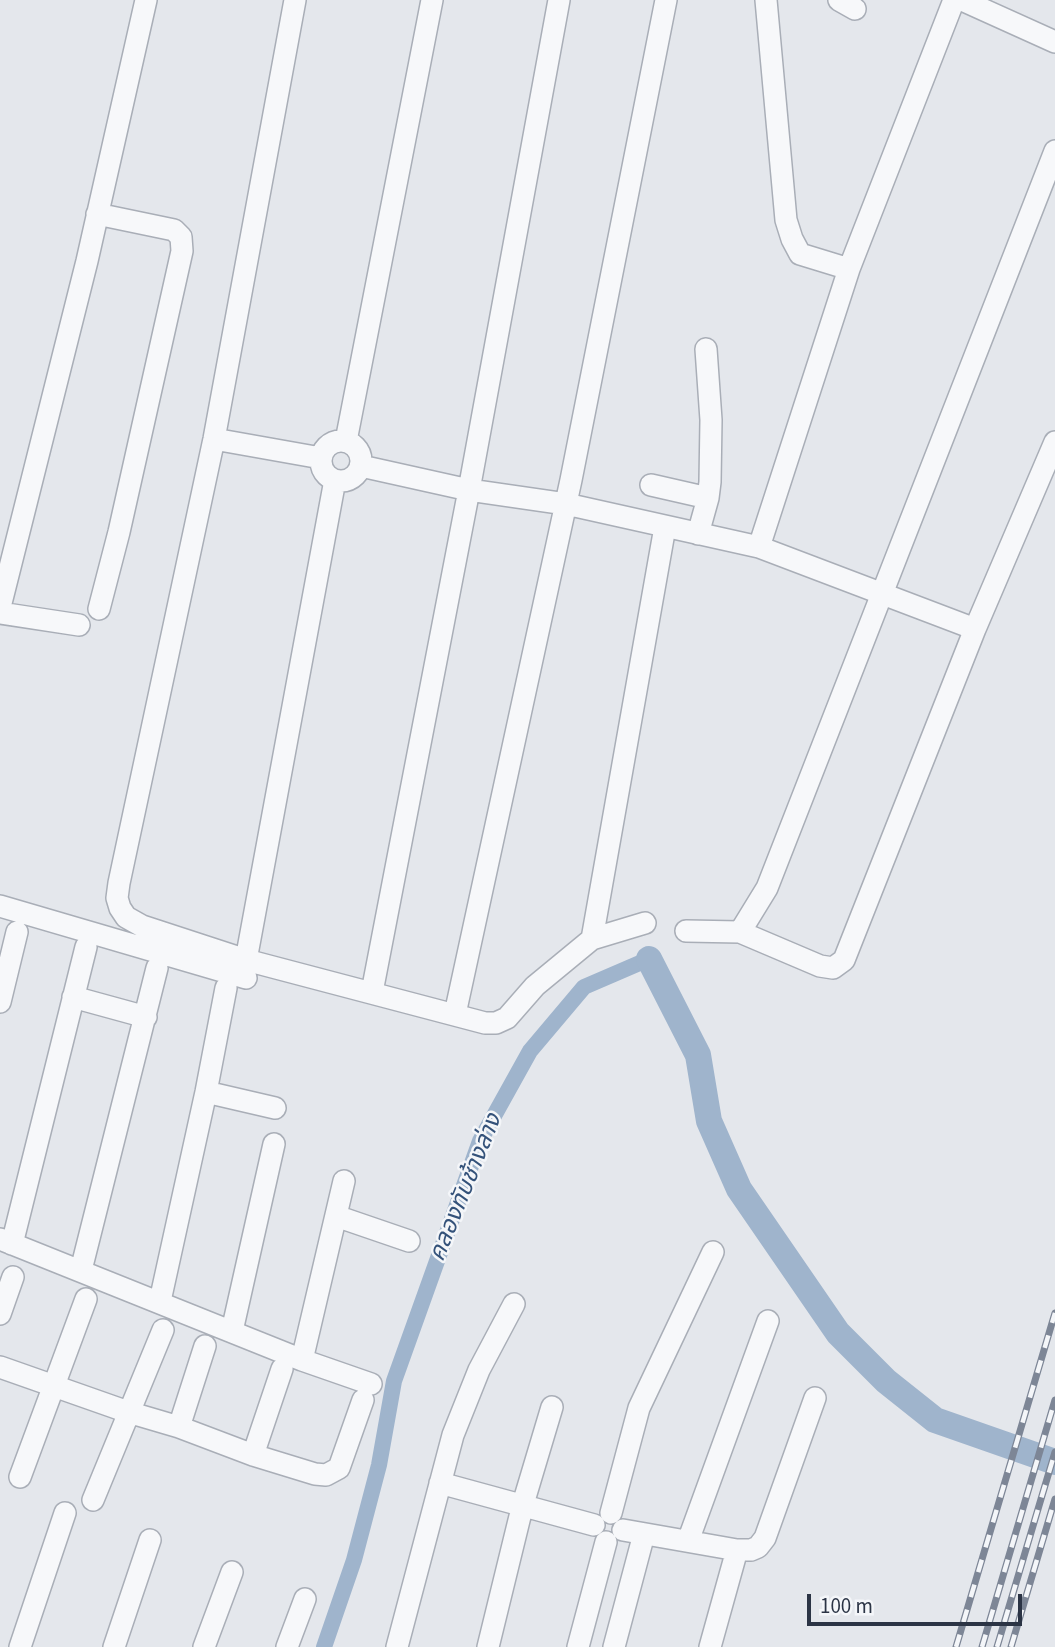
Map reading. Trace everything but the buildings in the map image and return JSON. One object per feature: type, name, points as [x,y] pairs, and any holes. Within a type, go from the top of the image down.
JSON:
[{"type":"street","points":[[0,607],[97,214],[146,0]]},
{"type":"street","points":[[246,969],[142,926],[126,917],[117,898],[214,439],[295,0]]},
{"type":"street","points":[[346,441],[432,0]]},
{"type":"street","points":[[372,992],[469,489],[559,0]]},
{"type":"street","points":[[455,1014],[566,505],[666,0]]},
{"type":"street","points":[[766,0],[786,220],[800,254],[849,269]]},
{"type":"street","points":[[759,548],[849,269],[954,0]]},
{"type":"street","points":[[962,0],[1055,42]]},
{"type":"street","points":[[740,932],[767,888],[1055,151]]},
{"type":"street","points":[[97,214],[174,230],[181,236],[182,251],[99,609]]},
{"type":"street","points":[[698,534],[708,498],[711,420],[706,349]]},
{"type":"street","points":[[214,439],[321,458]]},
{"type":"street","points":[[339,440],[346,441],[357,448],[361,466],[348,480],[335,480],[323,469],[321,458],[327,446],[339,440]]},
{"type":"street","points":[[686,931],[740,932],[820,966],[833,968],[844,960],[975,629],[1055,442]]},
{"type":"street","points":[[361,466],[469,489],[566,505],[759,548],[975,629]]},
{"type":"street","points":[[246,969],[335,480]]},
{"type":"street","points":[[651,485],[708,498]]},
{"type":"street","points":[[592,939],[665,527]]},
{"type":"street","points":[[0,613],[79,625]]},
{"type":"street","points":[[0,906],[246,969],[372,992],[485,1023],[496,1023],[507,1018],[534,986],[592,939],[645,923]]},
{"type":"street","points":[[0,1002],[17,932]]},
{"type":"street","points":[[0,1367],[179,1427],[253,1455],[326,1475],[339,1468],[367,1392],[302,1360],[160,1301],[6,1242],[86,947]]},
{"type":"street","points":[[81,1270],[157,968]]},
{"type":"street","points":[[160,1301],[226,988]]},
{"type":"street","points":[[73,997],[146,1017]]},
{"type":"street","points":[[206,1092],[275,1108]]},
{"type":"street","points":[[232,1331],[274,1144]]},
{"type":"street","points":[[302,1360],[344,1181]]},
{"type":"street","points":[[337,1216],[409,1241]]},
{"type":"street","points":[[578,1647],[616,1529],[639,1408],[713,1252]]},
{"type":"street","points":[[0,1314],[13,1277]]},
{"type":"street","points":[[20,1477],[86,1299]]},
{"type":"street","points":[[397,1647],[464,1402],[514,1304]]},
{"type":"street","points":[[688,1541],[768,1321]]},
{"type":"street","points":[[93,1500],[163,1330]]},
{"type":"street","points":[[179,1427],[205,1346]]},
{"type":"street","points":[[253,1455],[282,1369]]},
{"type":"street","points":[[440,1483],[616,1529],[737,1550],[758,1547],[765,1538],[816,1398]]},
{"type":"street","points":[[488,1647],[523,1504],[552,1407]]},
{"type":"street","points":[[20,1647],[65,1513]]},
{"type":"street","points":[[614,1647],[616,1529]]},
{"type":"street","points":[[114,1647],[150,1540]]},
{"type":"street","points":[[710,1647],[737,1550]]},
{"type":"street","points":[[204,1647],[232,1573]]},
{"type":"street","points":[[287,1647],[305,1600]]},
{"type":"waterway","name":"คลองทับช้างล่าง","points":[[324,1647],[354,1560],[379,1465],[394,1381],[480,1141],[530,1051],[584,987],[649,959]]},
{"type":"waterway","name":"คลองทับช้างล่าง","points":[[649,959],[698,1055],[709,1121],[739,1189],[838,1333],[886,1381],[935,1420],[1055,1462]]},
{"type":"railway","points":[[956,1647],[1055,1313]]},
{"type":"railway","points":[[982,1647],[1055,1400]]},
{"type":"railway","points":[[997,1647],[1055,1452]]},
{"type":"railway","points":[[1011,1647],[1055,1499]]}]
